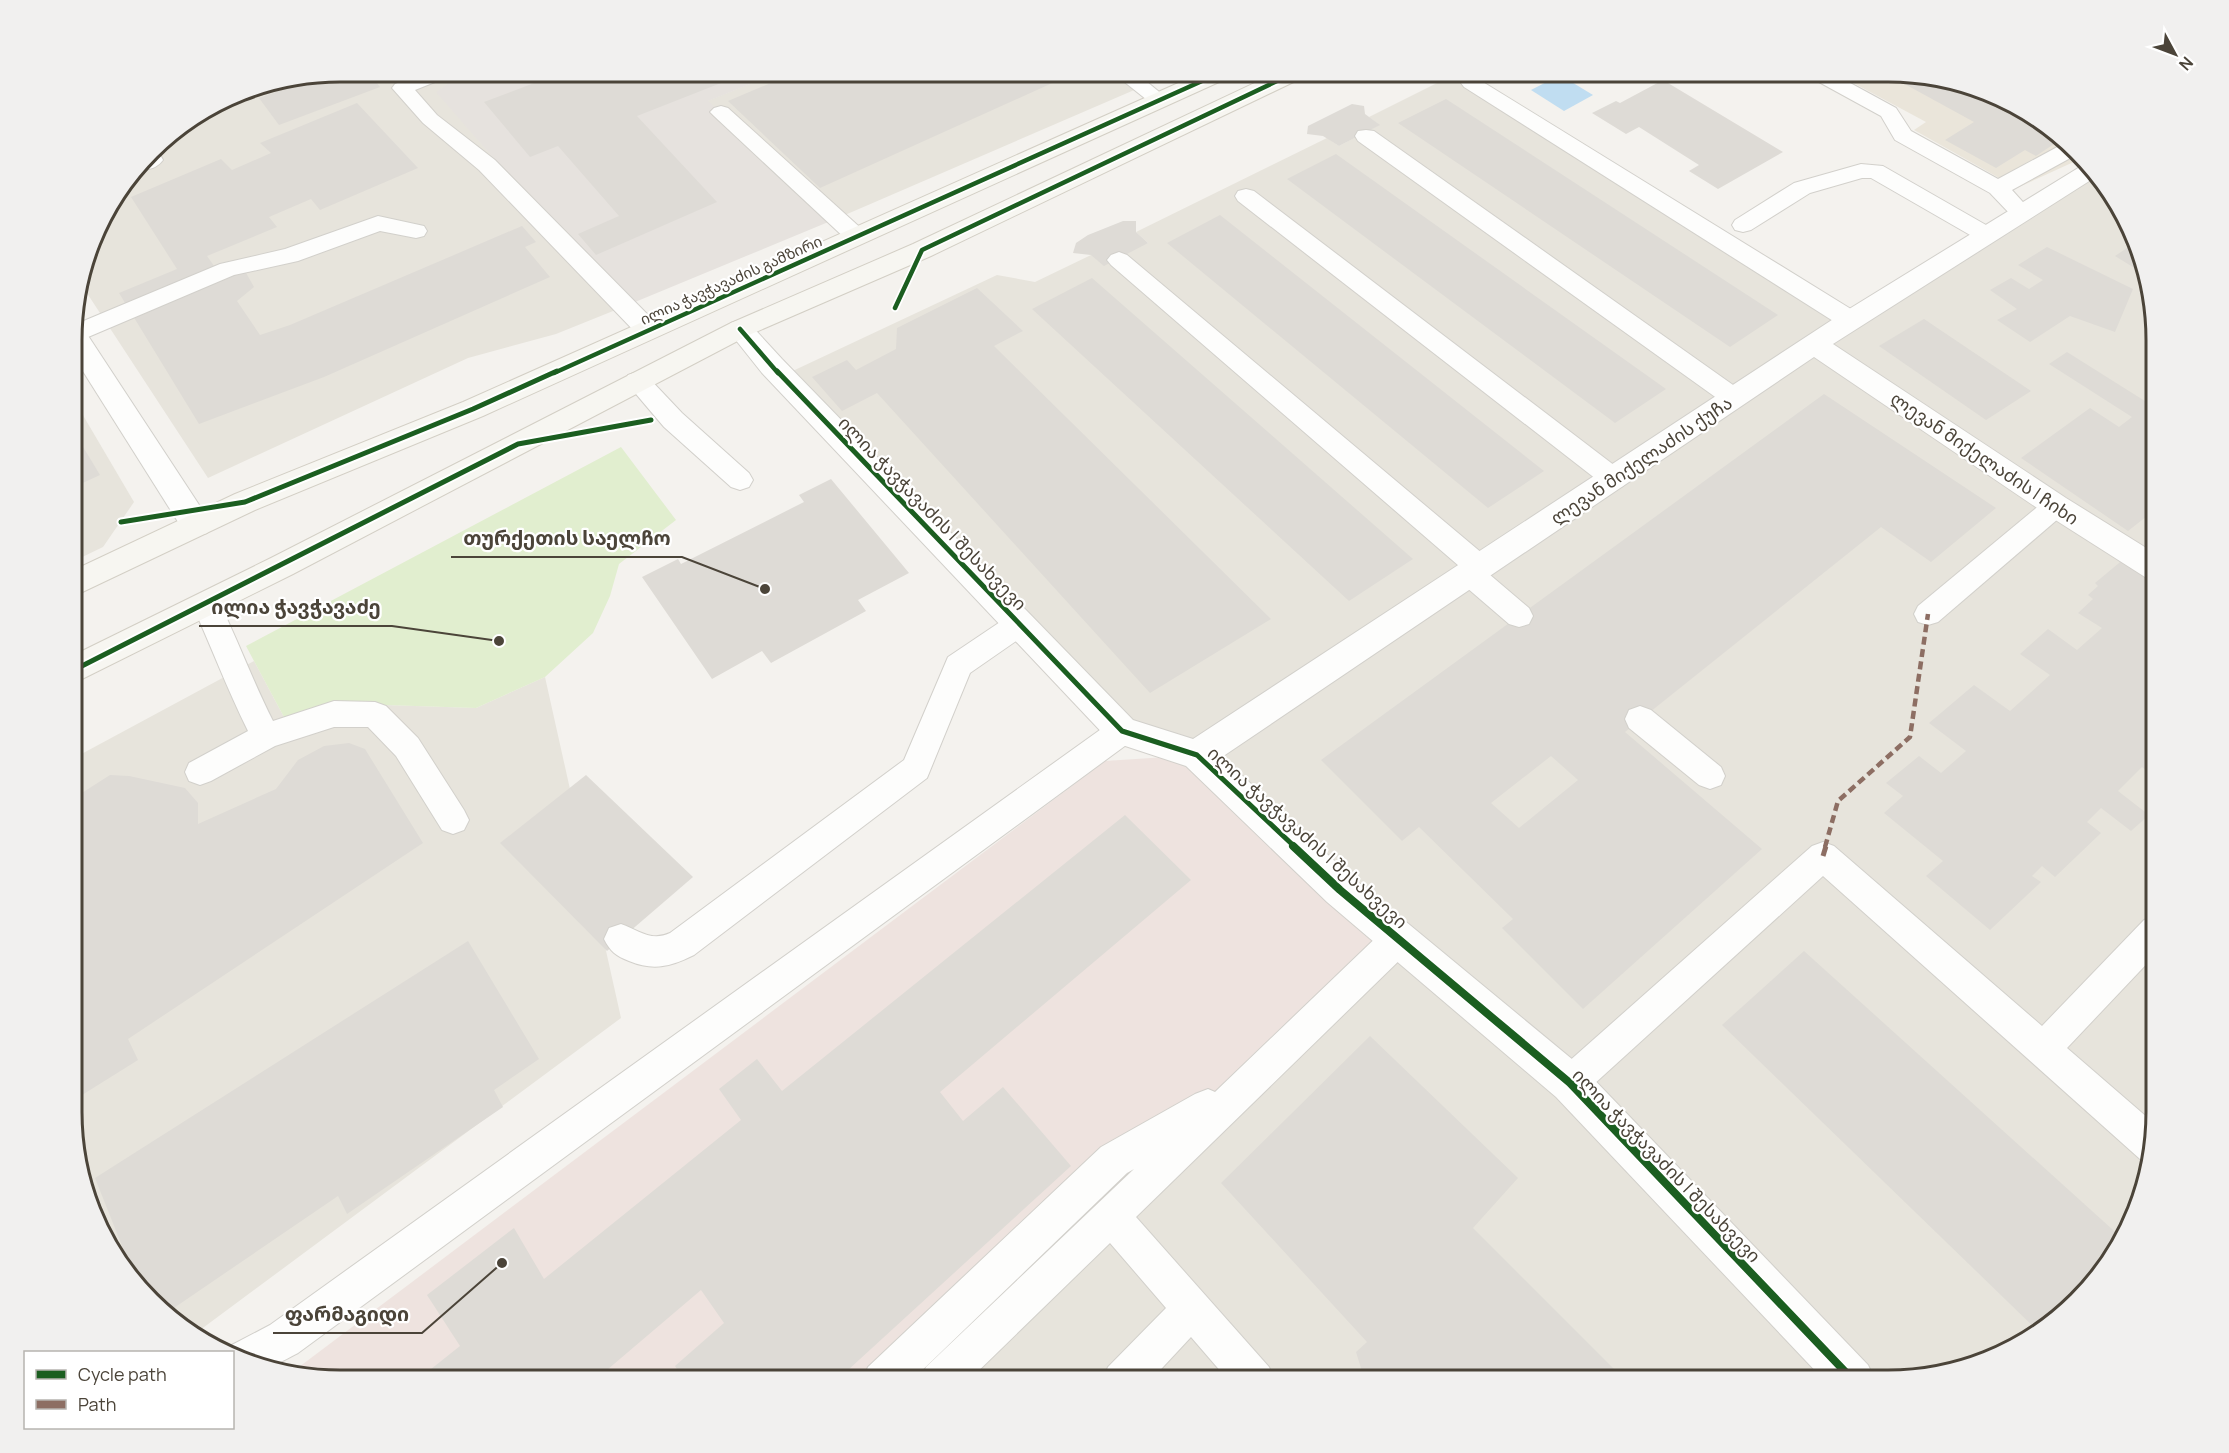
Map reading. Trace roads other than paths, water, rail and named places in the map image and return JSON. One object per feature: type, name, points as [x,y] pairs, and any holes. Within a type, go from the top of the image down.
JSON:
[{"type":"main road","name":"ილია ჭავჭავაძის გამზირი","points":[[82,580],[192,518],[245,502],[473,409],[1199,82]]},
{"type":"main road","points":[[82,666],[740,329],[922,250],[1275,82]]},
{"type":"street","name":"ლევან მიქელაძის ქუჩა","points":[[1197,755],[1850,320],[2020,211],[2085,173]]},
{"type":"street","name":"ილია ჭავჭავაძის I შესახვევი","points":[[740,329],[772,366],[1019,624],[1113,737],[1197,755],[1340,890],[1570,1083],[1843,1370]]},
{"type":"street","name":"ლევან მიქელაძის I ჩიხი","points":[[1814,344],[2056,506],[2146,563]]},
{"type":"street","points":[[82,347],[192,518]]},
{"type":"lane","points":[[417,82],[402,88],[430,119],[487,165],[648,330]]},
{"type":"lane","points":[[1135,82],[1158,100]]},
{"type":"lane","points":[[1833,82],[1888,112],[1903,135],[1998,188],[2020,211]]},
{"type":"lane","points":[[1471,83],[1850,320]]},
{"type":"lane","points":[[721,112],[856,236]]},
{"type":"lane","points":[[1366,136],[1734,398]]},
{"type":"lane","points":[[1998,188],[2065,152]]},
{"type":"lane","points":[[1743,225],[1802,188],[1861,171],[1875,171],[1985,234]]},
{"type":"lane","points":[[1246,196],[1614,479]]},
{"type":"lane","points":[[83,331],[228,269],[290,256],[378,223],[416,231]]},
{"type":"lane","points":[[1119,260],[1474,570],[1519,616]]},
{"type":"lane","points":[[637,381],[673,420],[740,480]]},
{"type":"lane","points":[[1928,614],[2056,506]]},
{"type":"lane","points":[[206,604],[228,651],[242,690],[266,736]]},
{"type":"lane","points":[[621,939],[632,948],[648,954],[666,953],[916,769],[958,665],[1019,624]]},
{"type":"lane","points":[[200,772],[266,736],[334,714],[375,715],[407,747],[453,820]]},
{"type":"lane","points":[[1640,719],[1710,776]]},
{"type":"lane","points":[[253,1355],[284,1339],[1113,737]]},
{"type":"lane","points":[[1570,1083],[1823,856],[2145,1139]]},
{"type":"lane","points":[[951,1370],[1397,940]]},
{"type":"lane","points":[[2043,1049],[2146,942]]},
{"type":"lane","points":[[894,1370],[1114,1160],[1242,1088]]},
{"type":"lane","points":[[1111,1216],[1246,1370]]},
{"type":"lane","points":[[1133,1370],[1193,1308]]},
{"type":"water","points":[[1546,82],[1572,82],[1593,95],[1564,111],[1531,90]]},
{"type":"place","name":"თურქეთის საელჩო","points":[[765,589]]},
{"type":"place","name":"ილია ჭავჭავაძე","points":[[499,641]]},
{"type":"place","name":"ფარმაგიდი","points":[[502,1263]]}]
